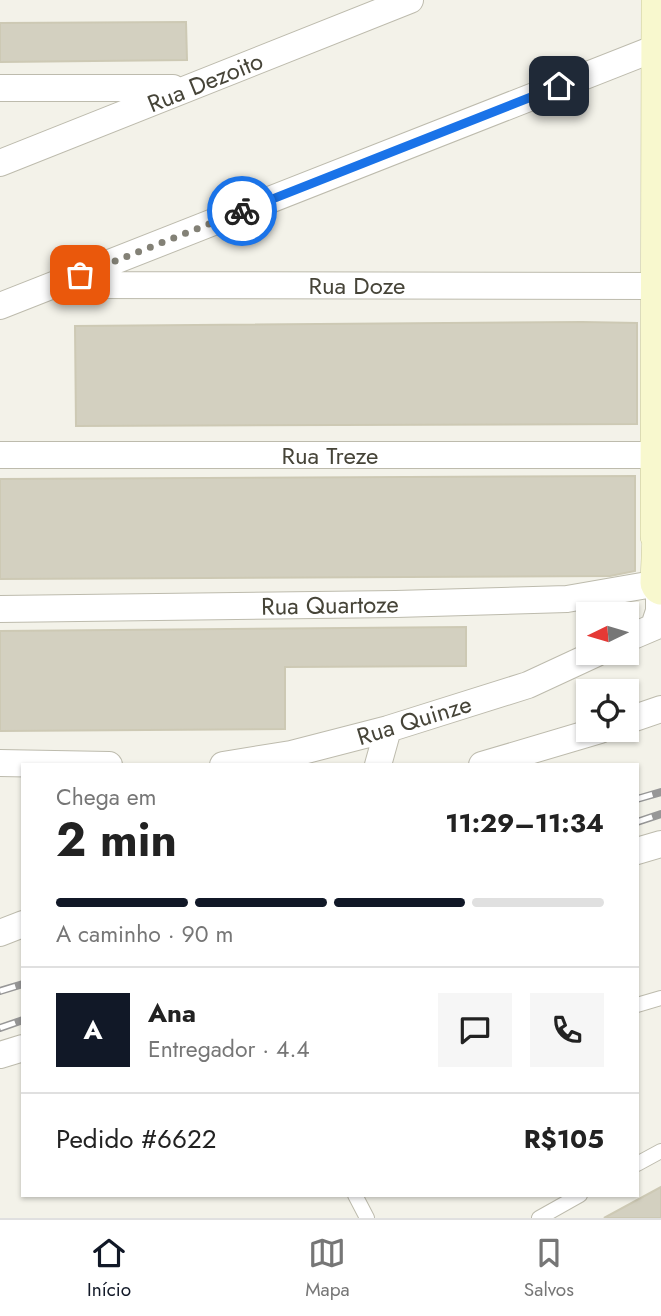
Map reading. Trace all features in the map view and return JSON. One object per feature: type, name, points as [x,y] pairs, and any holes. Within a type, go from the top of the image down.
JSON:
[{"type":"street","name":"Rua Dezoito","points":[[0,163],[410,0]]},
{"type":"street","points":[[639,633],[658,625],[660,585],[660,0]]},
{"type":"street","points":[[0,306],[661,46]]},
{"type":"street","points":[[0,88],[189,88]]},
{"type":"street","name":"Rua Doze","points":[[54,285],[660,286]]},
{"type":"street","name":"Rua Treze","points":[[0,455],[660,455]]},
{"type":"street","name":"Rua Quartoze","points":[[0,609],[567,599],[660,585]]},
{"type":"street","name":"Rua Quinze","points":[[235,763],[291,754],[388,729],[528,685],[576,663]]},
{"type":"street","points":[[639,717],[661,709]]},
{"type":"street","points":[[380,763],[388,729]]},
{"type":"street","points":[[489,763],[576,737]]},
{"type":"street","points":[[0,763],[21,763]]},
{"type":"street","points":[[639,850],[661,844]]},
{"type":"street","points":[[0,933],[21,925]]},
{"type":"street","points":[[0,1055],[21,1049]]},
{"type":"lane","points":[[639,1004],[661,998]]},
{"type":"lane","points":[[639,1163],[661,1151]]},
{"type":"lane","points":[[356,1197],[367,1218]]},
{"type":"lane","points":[[539,1218],[576,1197]]},
{"type":"building","points":[[186,22],[187,60],[0,62],[0,23]]},
{"type":"building","points":[[637,323],[637,424],[76,426],[75,326]]},
{"type":"building","points":[[635,476],[635,571],[610,576],[0,579],[0,479]]},
{"type":"building","points":[[466,627],[466,666],[285,667],[285,729],[0,731],[0,631]]},
{"type":"building","points":[[661,1187],[661,1218],[604,1218]]},
{"type":"railway","points":[[639,798],[661,792]]},
{"type":"railway","points":[[639,821],[661,814]]},
{"type":"railway","points":[[0,991],[21,985]]},
{"type":"railway","points":[[0,1028],[21,1021]]},
{"type":"way so far","points":[[80,275],[242,211]]},
{"type":"route","points":[[242,211],[559,86]]}]
